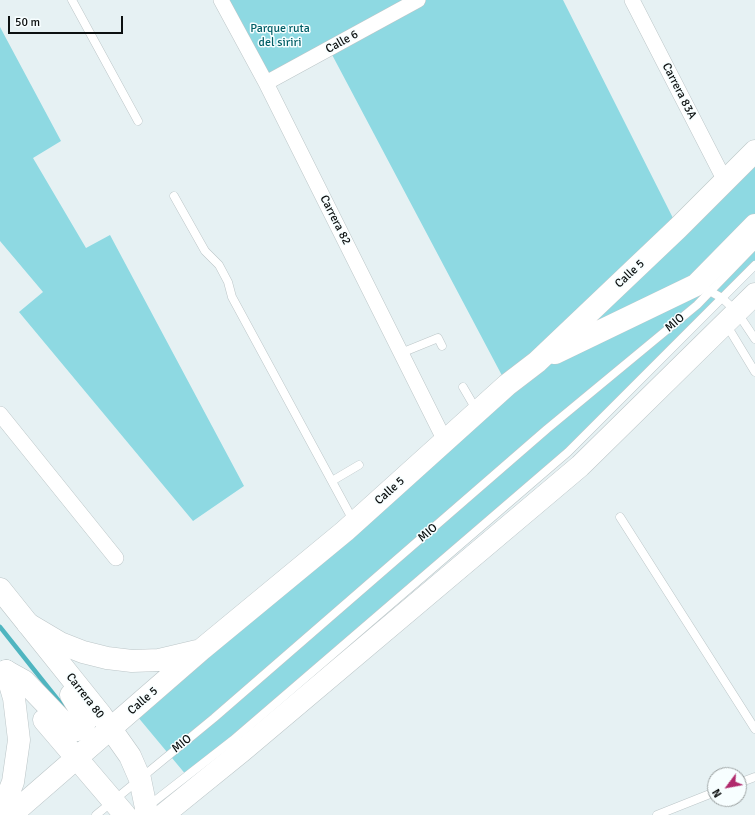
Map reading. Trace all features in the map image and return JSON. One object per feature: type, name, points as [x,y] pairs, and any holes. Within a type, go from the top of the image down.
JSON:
[{"type":"main road","name":"Calle 5","points":[[11,815],[202,649],[354,523],[477,412],[537,362],[673,233],[755,152]]},
{"type":"main road","points":[[537,362],[703,288],[755,225]]},
{"type":"main road","points":[[148,813],[242,751],[580,466],[728,311],[755,294]]},
{"type":"main road","name":"Carrera 80","points":[[0,589],[111,729],[130,756],[140,779],[148,813]]},
{"type":"main road","points":[[28,624],[49,638],[72,648],[95,656],[119,660],[159,660],[202,649]]},
{"type":"main road","points":[[3,668],[24,681],[70,729],[77,730],[85,725],[85,716],[41,655],[28,624]]},
{"type":"main road","points":[[3,668],[119,808]]},
{"type":"main road","points":[[0,815],[13,782],[19,740],[14,698],[3,668]]},
{"type":"street","name":"Carrera 82","points":[[221,0],[266,83],[445,442]]},
{"type":"street","name":"Calle 6","points":[[266,83],[418,0]]},
{"type":"street","name":"Carrera 83A","points":[[632,0],[725,181]]},
{"type":"street","points":[[0,414],[116,558]]},
{"type":"lane","points":[[72,0],[138,121]]},
{"type":"lane","points":[[174,196],[205,250],[219,265],[228,282],[232,297],[354,523]]},
{"type":"lane","name":"MIO","points":[[96,815],[119,808],[140,779],[214,718],[547,429],[697,305],[703,288],[755,246]]},
{"type":"lane","points":[[728,311],[755,265]]},
{"type":"lane","points":[[703,288],[755,339]]},
{"type":"lane","points":[[728,311],[755,372]]},
{"type":"lane","points":[[401,353],[438,338],[442,346]]},
{"type":"lane","points":[[464,387],[477,412]]},
{"type":"lane","points":[[332,481],[359,465]]},
{"type":"lane","points":[[620,517],[755,729]]},
{"type":"lane","points":[[657,815],[707,795]]},
{"type":"green space","name":"Parque ruta del siriri","points":[[221,0],[563,0],[678,228],[755,151],[755,265],[568,452],[187,776],[132,710],[507,385],[329,49],[266,83]]},
{"type":"green space","points":[[0,27],[61,141],[33,158],[86,248],[110,235],[244,486],[193,521],[19,312],[43,292],[0,241]]},
{"type":"waterway","points":[[0,627],[66,710]]}]
